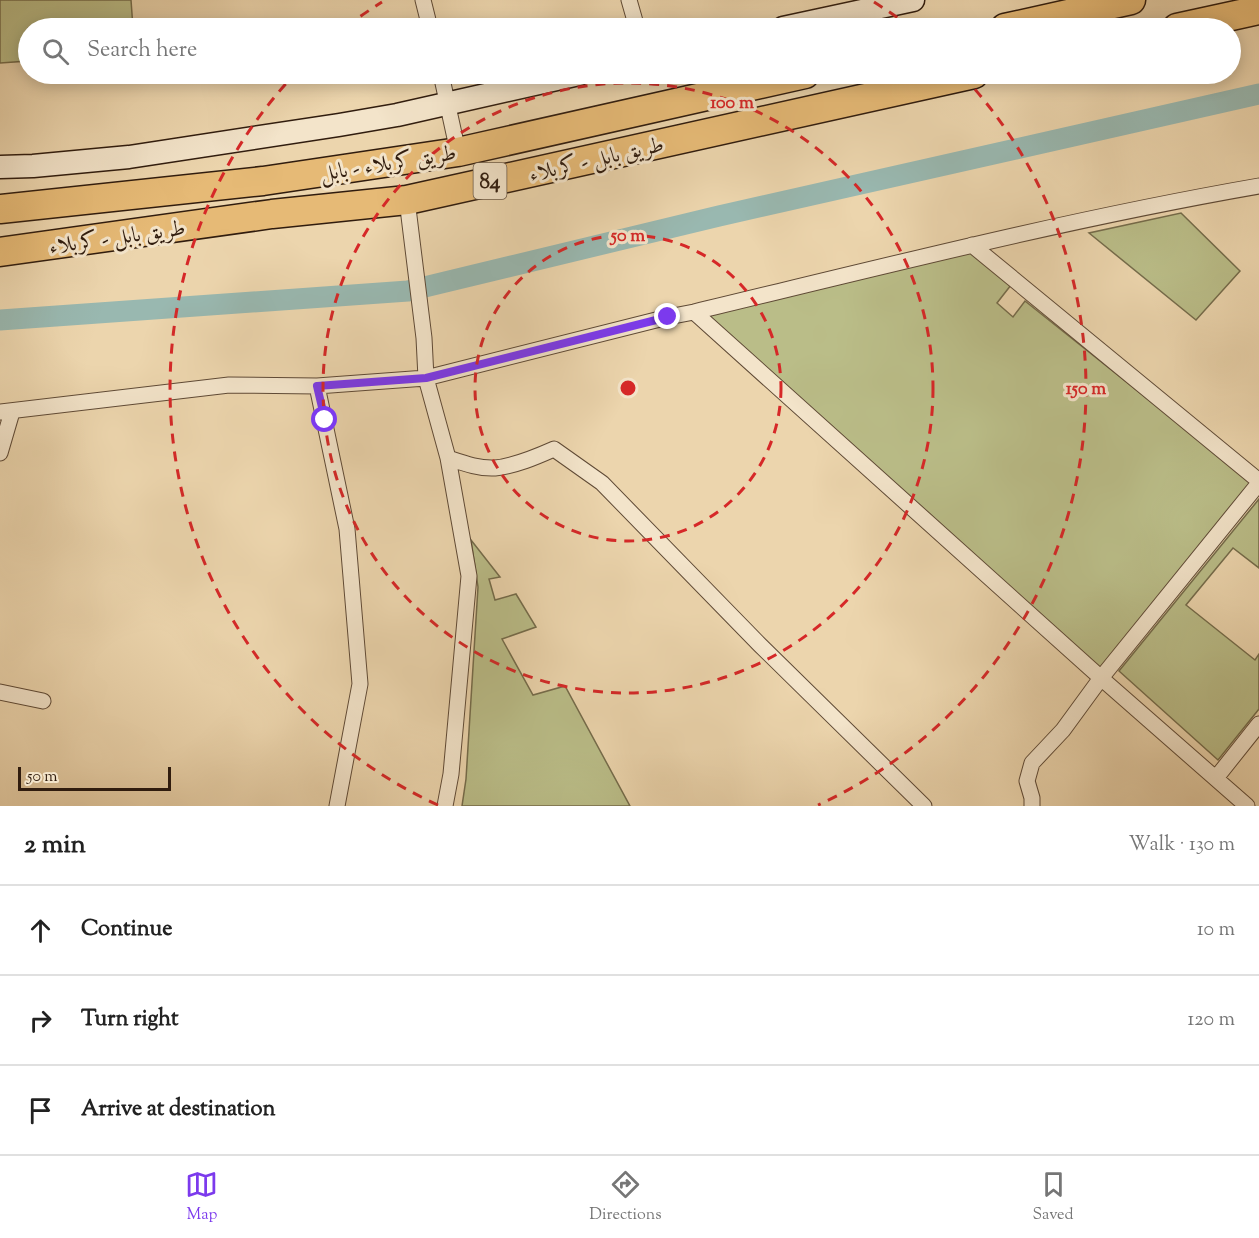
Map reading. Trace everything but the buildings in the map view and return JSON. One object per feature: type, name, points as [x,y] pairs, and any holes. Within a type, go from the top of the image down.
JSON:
[{"type":"highway","points":[[1050,18],[1131,0]]},
{"type":"highway","points":[[1223,18],[1259,10]]},
{"type":"highway","name":"طريق كربلاء - بابل","points":[[0,209],[263,181],[458,152],[761,84]]},
{"type":"highway","name":"طريق بابل - كربلاء","points":[[0,252],[272,214],[407,200],[930,84]]},
{"type":"street","points":[[423,0],[428,18]]},
{"type":"street","points":[[629,0],[634,18]]},
{"type":"street","points":[[830,18],[914,0]]},
{"type":"street","points":[[443,84],[458,152]]},
{"type":"street","points":[[0,167],[129,157],[205,146],[397,115],[534,84]]},
{"type":"street","points":[[0,453],[6,412],[229,385],[317,386],[426,378],[668,317],[972,245],[1169,202],[1259,186]]},
{"type":"street","points":[[407,200],[424,338],[426,378],[448,458],[469,576],[446,806]]},
{"type":"street","points":[[972,245],[1259,482],[1101,678],[1063,730],[1032,763],[1027,781],[1032,806]]},
{"type":"street","points":[[694,312],[1101,678],[1247,806]]},
{"type":"street","points":[[317,386],[347,529],[360,684],[338,806]]},
{"type":"street","points":[[448,458],[475,466],[495,468],[527,460],[554,449],[602,483],[759,645],[924,806]]},
{"type":"street","points":[[0,692],[43,701]]},
{"type":"street","points":[[1216,778],[1259,724]]},
{"type":"green space","points":[[0,0],[131,0],[132,18],[18,18],[18,62],[0,63]]},
{"type":"green space","points":[[1181,213],[1240,271],[1196,320],[1089,233]]},
{"type":"green space","points":[[971,249],[1011,285],[997,303],[1013,317],[1025,301],[1253,483],[1101,673],[704,315]]},
{"type":"green space","points":[[1259,499],[1259,568],[1233,548],[1186,605],[1255,660],[1259,654],[1259,709],[1218,760],[1119,671]]},
{"type":"green space","points":[[471,540],[500,577],[489,579],[495,600],[516,594],[536,627],[502,639],[533,695],[565,686],[630,806],[462,806],[466,779],[478,587]]},
{"type":"waterway","points":[[0,320],[408,291],[719,216],[1259,94]]},
{"type":"route","points":[[325,420],[317,386],[426,378],[668,317]]}]
